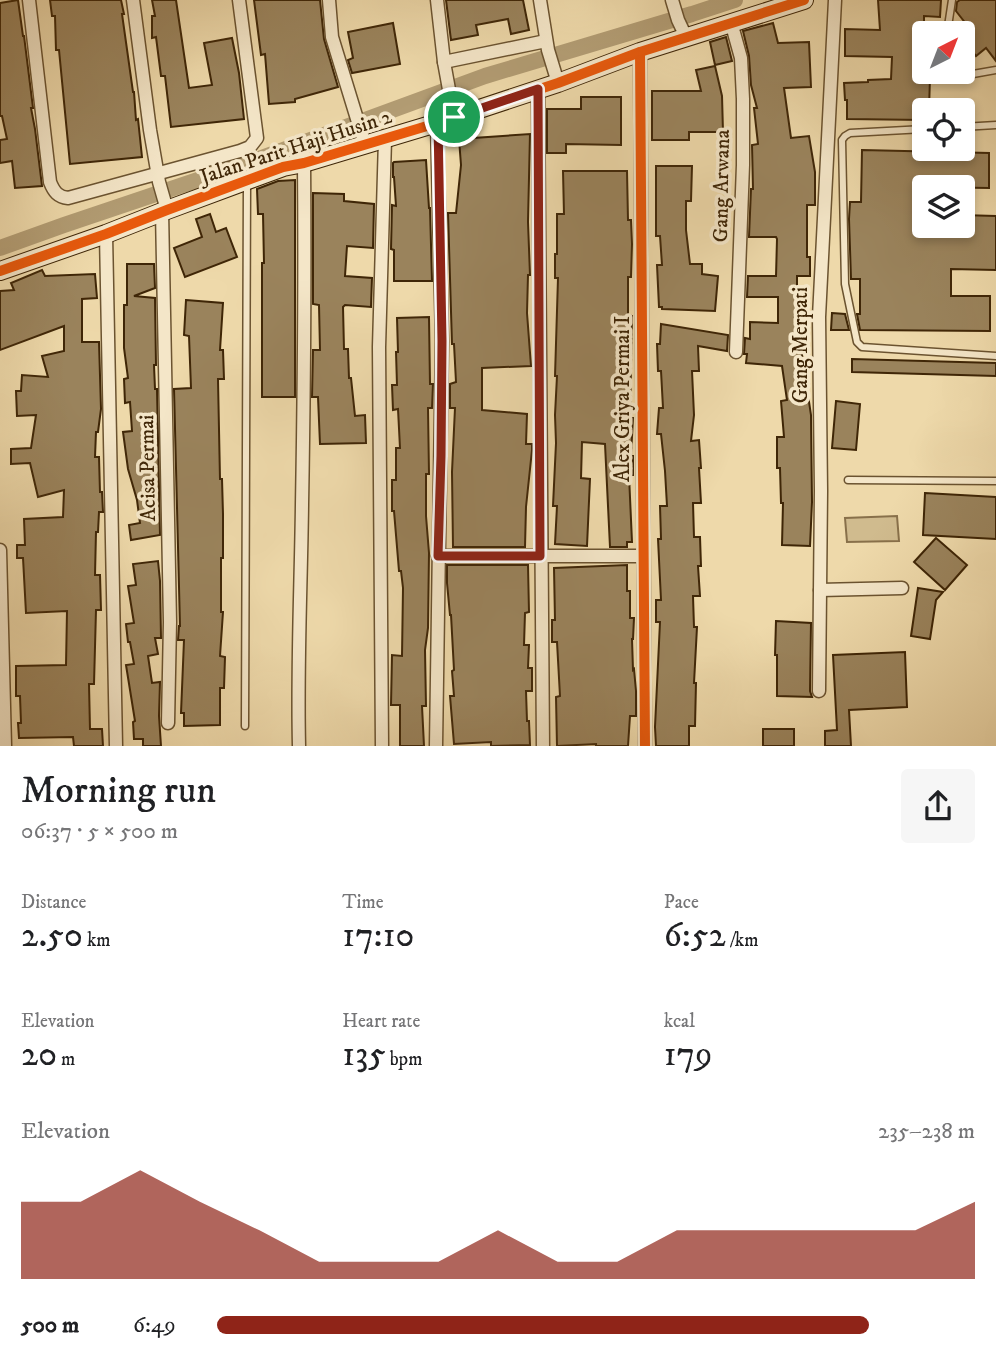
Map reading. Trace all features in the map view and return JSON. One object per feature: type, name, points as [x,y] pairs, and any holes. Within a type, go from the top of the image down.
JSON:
[{"type":"street","points":[[29,0],[50,182],[53,191],[60,197],[68,198],[158,178],[250,147],[257,138],[239,0]]},
{"type":"street","name":"Acisa Permai","points":[[133,0],[158,178],[165,208],[170,622],[168,723]]},
{"type":"street","points":[[329,0],[332,37],[363,139]]},
{"type":"street","points":[[436,746],[448,115],[448,87],[437,0]]},
{"type":"street","points":[[540,0],[547,46],[556,76]]},
{"type":"street","name":"Jalan Parit Haji Husin 2","points":[[0,271],[106,234],[165,208],[283,167],[304,163],[363,139],[385,139],[448,115],[538,89],[556,76],[640,52],[683,31],[731,22],[804,0]]},
{"type":"street","name":"Gang Merpati","points":[[819,691],[819,317],[835,0]]},
{"type":"street","points":[[673,2],[683,31]]},
{"type":"street","name":"Gang Arwana","points":[[731,22],[741,58],[743,99],[736,352]]},
{"type":"street","points":[[444,62],[547,46]]},
{"type":"street","name":"Alex Griya Permai I","points":[[640,52],[645,746]]},
{"type":"street","points":[[538,89],[542,746]]},
{"type":"street","points":[[382,746],[379,347],[385,139]]},
{"type":"street","points":[[299,746],[297,682],[302,508],[304,163]]},
{"type":"street","points":[[106,234],[116,746]]},
{"type":"street","points":[[0,550],[5,746]]},
{"type":"street","points":[[438,556],[643,556]]},
{"type":"street","points":[[820,590],[902,588]]},
{"type":"lane","points":[[949,21],[952,0]]},
{"type":"lane","points":[[975,74],[996,70]]},
{"type":"lane","points":[[975,126],[996,125]]},
{"type":"lane","points":[[912,130],[850,133],[842,140],[845,285],[857,342],[862,347],[996,356]]},
{"type":"lane","points":[[245,726],[247,180]]},
{"type":"lane","points":[[848,480],[996,481]]},
{"type":"shaded area","points":[[897,516],[899,541],[847,542],[845,518]]},
{"type":"building","points":[[18,0],[42,186],[15,188],[12,161],[0,163],[0,140],[7,139],[0,116],[0,3]]},
{"type":"building","points":[[50,0],[121,0],[142,157],[70,164],[59,50],[56,50],[55,16],[52,16]]},
{"type":"building","points":[[152,0],[176,0],[189,88],[212,85],[204,43],[232,38],[244,119],[171,127],[165,76],[161,76],[156,37],[152,38],[152,16],[155,16]]},
{"type":"building","points":[[254,0],[320,0],[324,39],[338,87],[295,99],[295,102],[269,104],[265,54],[261,55]]},
{"type":"building","points":[[446,0],[523,0],[529,30],[511,34],[508,19],[476,25],[478,35],[451,40]]},
{"type":"building","points":[[878,0],[941,0],[940,17],[924,16],[924,21],[912,21],[912,84],[930,84],[929,98],[912,98],[912,120],[847,119],[844,83],[891,79],[892,57],[845,56],[845,29],[880,30]]},
{"type":"building","points":[[996,0],[996,61],[986,48],[975,55],[975,21],[964,21],[956,11],[957,2]]},
{"type":"building","points":[[393,23],[400,64],[352,73],[348,60],[353,58],[348,32]]},
{"type":"building","points":[[773,23],[778,43],[809,42],[811,87],[784,88],[791,138],[809,136],[815,172],[815,205],[807,205],[807,257],[810,257],[810,276],[797,276],[797,308],[806,308],[806,348],[801,348],[811,415],[810,546],[782,545],[783,503],[780,468],[777,468],[777,437],[784,437],[781,401],[787,400],[782,366],[746,363],[747,354],[744,354],[745,338],[750,339],[750,322],[778,323],[778,297],[747,297],[748,276],[776,276],[777,239],[749,237],[753,189],[752,145],[758,144],[754,108],[757,108],[743,31]]},
{"type":"building","points":[[726,37],[732,61],[715,65],[710,42]]},
{"type":"building","points":[[715,66],[722,96],[723,132],[689,132],[689,140],[652,140],[652,91],[701,91],[696,70]]},
{"type":"building","points":[[581,97],[621,97],[621,145],[566,144],[566,153],[547,153],[547,109],[581,109]]},
{"type":"building","points":[[530,134],[530,275],[527,313],[531,366],[482,368],[482,410],[527,414],[526,444],[532,444],[532,450],[525,547],[453,547],[455,408],[450,408],[450,384],[456,382],[452,344],[448,213],[456,213],[461,165],[459,139]]},
{"type":"building","points":[[862,150],[912,151],[912,161],[975,161],[975,153],[989,153],[989,188],[975,188],[975,175],[912,175],[912,238],[975,238],[975,215],[996,216],[996,270],[951,269],[951,296],[990,296],[990,331],[860,330],[857,314],[860,314],[860,279],[851,279],[849,219],[850,202],[861,202]]},
{"type":"building","points":[[426,160],[432,281],[394,281],[394,250],[391,249],[392,205],[396,206],[393,163]]},
{"type":"building","points":[[656,166],[692,166],[691,201],[686,201],[690,264],[702,264],[702,274],[718,276],[715,311],[659,307],[657,265],[662,265],[660,236],[656,236]]},
{"type":"building","points":[[563,171],[627,171],[628,220],[631,220],[632,244],[631,277],[628,277],[628,315],[632,316],[630,418],[633,418],[633,475],[629,475],[632,542],[627,542],[627,547],[610,547],[605,444],[582,442],[581,478],[590,479],[587,546],[555,544],[557,506],[553,506],[558,278],[555,278],[555,254],[557,214],[564,214]]},
{"type":"building","points":[[295,180],[295,397],[262,397],[263,214],[258,214],[257,189],[278,181]]},
{"type":"building","points":[[313,193],[344,194],[344,201],[374,204],[373,248],[347,246],[345,276],[372,278],[371,307],[343,307],[344,349],[348,349],[355,416],[365,415],[366,443],[320,444],[318,397],[312,397],[313,350],[320,350],[319,305],[313,304]]},
{"type":"building","points":[[210,214],[216,232],[226,228],[237,257],[185,277],[174,248],[202,237],[196,219]]},
{"type":"building","points":[[127,264],[154,264],[155,288],[134,296],[155,298],[154,365],[157,389],[160,535],[131,540],[129,525],[140,523],[123,432],[132,431],[130,402],[125,403],[124,379],[128,378],[124,348]]},
{"type":"building","points":[[42,270],[45,276],[95,274],[97,298],[82,299],[82,342],[99,342],[101,409],[96,432],[95,457],[99,457],[103,512],[99,512],[96,532],[95,575],[100,575],[101,610],[96,610],[94,684],[89,684],[90,729],[102,729],[103,746],[74,746],[73,737],[19,738],[20,696],[16,696],[16,666],[66,665],[67,611],[26,613],[23,558],[17,558],[17,545],[25,545],[24,519],[63,517],[64,490],[38,497],[30,463],[11,464],[11,449],[31,448],[36,415],[17,416],[16,391],[21,391],[22,375],[48,377],[42,356],[64,351],[64,326],[0,350],[0,291],[14,290],[11,283]]},
{"type":"building","points":[[186,300],[223,303],[220,350],[223,350],[224,379],[218,379],[223,514],[220,656],[225,657],[224,688],[220,688],[220,725],[184,726],[184,713],[181,713],[184,640],[178,640],[180,626],[174,389],[191,388],[189,336],[184,335]]},
{"type":"building","points":[[832,313],[845,314],[849,330],[831,330]]},
{"type":"building","points":[[429,317],[430,384],[433,384],[432,408],[428,408],[429,474],[426,474],[429,553],[426,706],[422,706],[424,746],[400,746],[400,705],[391,705],[392,655],[402,656],[403,588],[392,511],[396,448],[400,448],[398,409],[393,410],[392,385],[397,385],[397,318]]},
{"type":"building","points":[[661,324],[728,335],[727,351],[698,346],[699,371],[692,371],[694,415],[691,441],[699,440],[701,468],[701,503],[693,503],[694,537],[700,537],[701,566],[698,566],[700,596],[693,596],[694,627],[697,627],[695,726],[689,726],[689,746],[656,746],[660,622],[656,622],[656,600],[661,600],[658,539],[661,539],[660,506],[667,506],[661,434],[657,434],[659,408],[663,408],[657,344],[660,344]]},
{"type":"building","points":[[852,359],[996,363],[996,376],[852,372]]},
{"type":"building","points":[[836,401],[860,404],[856,450],[832,448]]},
{"type":"building","points":[[925,493],[996,497],[996,539],[923,535]]},
{"type":"building","points":[[936,538],[967,565],[945,590],[914,562]]},
{"type":"building","points":[[158,561],[161,638],[155,638],[158,654],[148,656],[152,683],[160,682],[161,746],[143,746],[143,739],[134,739],[135,721],[126,665],[134,664],[126,624],[134,623],[128,586],[136,585],[133,564]]},
{"type":"building","points":[[447,565],[528,565],[529,612],[525,613],[524,645],[529,645],[528,668],[532,668],[532,691],[526,691],[530,745],[491,746],[491,742],[454,744],[450,696],[454,696],[454,670]]},
{"type":"building","points":[[627,565],[630,618],[634,618],[632,639],[636,691],[636,716],[630,716],[628,746],[557,746],[556,697],[560,696],[557,642],[552,642],[552,620],[555,620],[554,568]]},
{"type":"building","points":[[918,588],[943,592],[936,600],[930,639],[911,636]]},
{"type":"building","points":[[776,621],[811,623],[812,697],[777,696]]},
{"type":"building","points":[[905,652],[907,707],[849,710],[851,746],[825,746],[825,731],[837,730],[833,655]]},
{"type":"building","points":[[763,729],[794,729],[794,746],[763,746]]},
{"type":"waterway","points":[[0,248],[245,164],[485,76],[735,0]]},
{"type":"cycle path","points":[[0,271],[283,167],[437,123],[558,83],[640,52],[804,0]]},
{"type":"cycle path","points":[[640,52],[645,746]]},
{"type":"route","points":[[538,89],[540,556],[438,556],[442,341],[438,123],[454,117],[538,89]]}]
